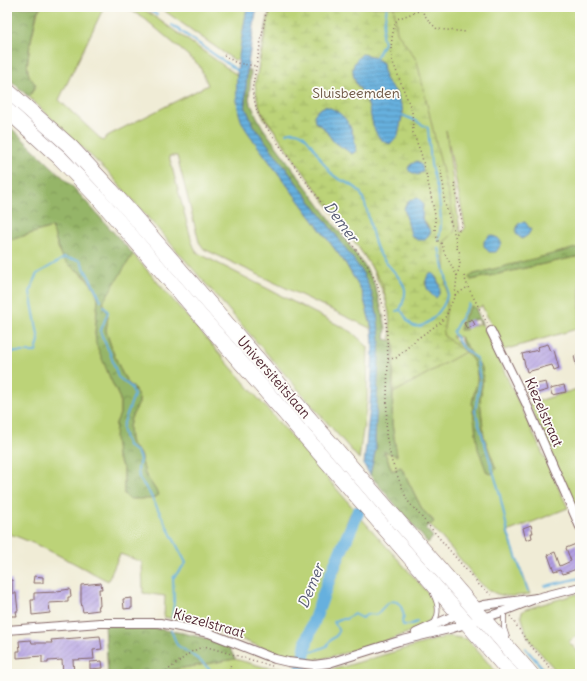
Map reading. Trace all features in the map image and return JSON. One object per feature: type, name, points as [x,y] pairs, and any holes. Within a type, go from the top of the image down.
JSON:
[{"type":"highway","name":"Universiteitslaan","points":[[7,90],[71,147],[106,184],[532,674]]},
{"type":"highway","name":"Universiteitslaan","points":[[7,110],[60,158],[100,200],[511,674]]},
{"type":"street","name":"Kiezelstraat","points":[[492,331],[526,403],[580,527]]},
{"type":"street","points":[[272,398],[283,387]]},
{"type":"street","name":"Kiezelstraat","points":[[398,642],[432,626],[463,619],[478,613],[484,605],[537,598],[580,587]]},
{"type":"street","name":"Kiezelstraat","points":[[7,630],[100,622],[160,623],[209,634],[275,659],[293,663],[329,663],[398,642],[478,613],[504,611],[537,598]]},
{"type":"lane","points":[[418,567],[428,586]]},
{"type":"lane","points":[[432,592],[438,609],[437,618],[432,626]]},
{"type":"lane","points":[[504,611],[504,628],[511,651]]},
{"type":"path","points":[[267,7],[252,90],[257,111],[264,124],[367,265],[377,284],[386,316],[388,358],[386,435],[392,462],[407,500],[480,586]]},
{"type":"path","points":[[457,276],[444,252],[442,244],[438,241],[435,232],[435,215],[428,182],[413,133],[412,111],[395,71],[391,48],[394,27],[398,19],[421,10],[437,29],[467,32]]},
{"type":"path","points":[[224,55],[236,63],[256,66]]},
{"type":"path","points":[[388,358],[396,358],[418,338],[440,323],[446,316],[455,295],[460,264],[460,253],[457,248],[455,236],[444,201],[444,188],[440,166]]},
{"type":"path","points":[[454,181],[462,221],[462,225],[455,236]]},
{"type":"path","points":[[464,276],[468,287],[492,331]]},
{"type":"path","points":[[455,295],[468,287]]},
{"type":"path","points":[[511,618],[529,644],[556,674]]},
{"type":"path","points":[[163,674],[191,652],[204,646],[215,648],[254,661]]},
{"type":"path","points":[[229,674],[231,663]]},
{"type":"green space","points":[[7,7],[41,7],[37,11],[27,66],[31,79],[36,85],[29,97],[7,77]]},
{"type":"green space","points":[[41,7],[104,7],[59,100],[103,141],[107,136],[208,85],[199,65],[145,19],[125,7],[141,7],[237,75],[237,98],[254,141],[346,264],[362,292],[372,329],[204,249],[199,242],[177,156],[169,156],[192,242],[196,252],[352,332],[368,347],[367,402],[359,459],[109,173],[29,97],[36,85],[29,74],[27,67],[28,59],[38,11]]},
{"type":"green space","points":[[159,7],[247,7],[239,60],[234,60]]},
{"type":"green space","points":[[270,7],[580,7],[580,248],[471,280],[580,256],[580,328],[504,350],[482,306],[476,309],[471,306],[460,329],[476,324],[482,324],[568,508],[507,532],[530,594],[506,596],[497,594],[482,585],[430,525],[434,521],[422,509],[401,467],[392,471],[384,450],[397,455],[392,424],[393,393],[447,362],[391,391],[395,344],[391,316],[383,292],[370,264],[298,159],[263,117],[259,105],[257,78],[261,48]],"holes":[[[446,130],[465,227],[464,230],[460,232]],[[452,336],[460,337],[482,368],[483,378],[480,400],[484,437],[496,469],[480,438],[473,413],[473,398],[477,381],[477,371],[471,357]]]},
{"type":"green space","name":"Sluisbeemden","points":[[271,7],[394,7],[397,32],[417,61],[456,228],[453,234],[444,242],[447,305],[443,335],[465,352],[393,393],[394,341],[391,340],[389,313],[382,283],[359,248],[261,111],[255,84]],"holes":[[[368,55],[383,63],[385,79],[395,91],[403,112],[398,136],[381,140],[375,130],[366,98],[356,84],[353,74]],[[315,122],[356,146],[346,150],[341,145],[333,141],[323,127]],[[418,198],[423,203],[422,219],[429,227],[425,240]],[[434,274],[440,285],[429,292],[425,282]]]},
{"type":"green space","points":[[247,70],[251,71],[249,100],[263,128],[366,268],[374,283],[386,328],[385,339],[394,341],[392,424],[397,456],[384,451],[392,471],[401,467],[422,509],[434,522],[425,528],[433,537],[428,543],[370,475],[376,448],[377,314],[338,238],[253,125],[245,106]]},
{"type":"green space","points":[[7,124],[71,185],[133,254],[103,302],[108,316],[106,331],[113,352],[122,373],[128,383],[134,388],[139,399],[139,403],[131,418],[129,427],[130,440],[132,446],[138,451],[141,457],[145,474],[159,495],[151,499],[129,499],[124,494],[124,470],[117,457],[115,437],[116,423],[120,414],[120,399],[96,344],[95,333],[98,299],[94,287],[84,275],[68,264],[61,256],[52,227],[7,241]]},
{"type":"green space","points":[[52,227],[62,257],[93,286],[98,299],[95,333],[110,378],[120,399],[120,414],[116,423],[117,457],[124,470],[124,494],[159,495],[145,474],[141,457],[138,451],[132,446],[130,440],[129,427],[131,418],[139,403],[139,399],[134,388],[128,383],[122,373],[106,331],[108,316],[103,301],[133,254],[354,509],[350,514],[309,621],[299,655],[296,657],[290,658],[212,629],[164,617],[165,596],[143,593],[142,562],[120,554],[108,581],[46,549],[7,533],[7,241]]},
{"type":"green space","points":[[580,247],[580,256],[471,280],[469,277],[474,274]]},
{"type":"green space","points":[[471,306],[476,309],[482,324],[478,319],[465,323],[466,330],[460,330],[464,318]]},
{"type":"green space","points":[[460,337],[482,368],[483,378],[480,400],[484,437],[496,469],[492,474],[487,473],[478,449],[472,403],[478,378],[474,363],[470,356],[465,352]]},
{"type":"green space","points":[[580,388],[580,520],[529,404]]},
{"type":"green space","points":[[361,518],[428,593],[434,604],[435,614],[429,621],[400,636],[344,653],[317,660],[309,660],[309,643]]},
{"type":"green space","points":[[580,593],[580,632],[569,642],[580,654],[580,674],[559,674],[536,648],[527,635],[521,615],[526,609]]},
{"type":"green space","points":[[105,625],[146,627],[208,639],[229,647],[235,659],[171,670],[167,674],[108,674]]},
{"type":"green space","points":[[448,636],[467,639],[498,674],[168,674],[171,670],[235,659],[264,667],[321,671],[339,668]]},
{"type":"water","name":"Demer","points":[[247,7],[257,7],[247,70],[245,106],[253,125],[361,270],[371,291],[377,314],[380,338],[375,440],[376,448],[370,475],[364,465],[370,405],[373,347],[372,329],[362,292],[346,264],[245,129],[241,120],[238,108],[237,80],[240,49]]},
{"type":"water","points":[[362,54],[373,57],[383,63],[385,79],[395,91],[402,107],[403,112],[398,136],[391,144],[384,142],[379,138],[373,125],[368,103],[354,77],[354,65],[356,60]]},
{"type":"water","points":[[325,106],[339,113],[348,123],[355,143],[356,151],[352,154],[333,141],[323,127],[315,122],[314,115],[318,110]]},
{"type":"water","points":[[417,161],[422,166],[423,171],[418,175],[409,171],[408,168]]},
{"type":"water","points":[[418,198],[423,203],[422,219],[431,232],[425,240],[417,240],[411,235],[404,208],[409,200]]},
{"type":"water","points":[[525,222],[531,230],[528,235],[522,239],[516,234],[516,230],[519,223]]},
{"type":"water","points":[[490,235],[498,238],[502,243],[496,252],[489,252],[484,246],[484,241]]},
{"type":"water","points":[[430,273],[434,274],[440,286],[440,292],[436,298],[428,290],[426,283]]},
{"type":"building","points":[[472,319],[475,325],[467,329],[464,323]]},
{"type":"building","points":[[548,344],[551,351],[554,350],[559,369],[554,371],[552,365],[527,372],[522,354],[538,350],[537,347]]},
{"type":"building","points":[[580,354],[580,372],[578,373],[574,356]]},
{"type":"building","points":[[546,382],[548,390],[530,397],[527,386]]},
{"type":"building","points":[[564,385],[566,392],[553,395],[551,388]]},
{"type":"building","points":[[531,525],[533,533],[531,533],[532,538],[526,540],[523,528]]},
{"type":"building","points":[[576,544],[580,556],[579,568],[563,574],[561,570],[554,572],[548,555],[555,552],[560,566],[571,561],[566,548]]},
{"type":"building","points":[[34,576],[43,577],[43,583],[33,583]]},
{"type":"building","points":[[7,580],[12,580],[12,593],[16,593],[18,611],[16,611],[17,616],[7,616]]},
{"type":"building","points":[[101,583],[102,589],[99,589],[99,610],[83,612],[81,602],[81,585]]},
{"type":"building","points":[[70,589],[71,597],[68,597],[68,602],[49,603],[50,613],[32,615],[31,600],[34,600],[34,593],[57,592]]},
{"type":"building","points":[[132,598],[132,608],[124,609],[123,599]]},
{"type":"building","points":[[100,636],[102,649],[93,650],[94,659],[73,660],[74,674],[63,674],[62,660],[42,663],[42,656],[17,658],[17,651],[20,651],[19,641],[31,640],[32,643],[52,643],[51,640]]},
{"type":"building","points":[[102,661],[103,668],[90,669],[90,662]]},
{"type":"waterway","points":[[145,7],[157,15]]},
{"type":"waterway","points":[[376,58],[384,43],[382,35],[387,7]]},
{"type":"waterway","points":[[172,25],[238,71]]},
{"type":"waterway","points":[[402,115],[428,128],[431,165],[438,192],[440,208],[441,224],[439,240]]},
{"type":"waterway","points":[[286,133],[295,132],[303,135],[332,174],[360,192],[364,199],[373,238],[379,253],[398,276],[404,286],[405,295],[400,310]]},
{"type":"waterway","points":[[396,311],[400,310],[409,323],[414,326],[421,326],[427,323],[440,311],[445,302],[448,286],[439,248]]},
{"type":"waterway","points":[[7,352],[36,352],[39,340],[30,292],[37,274],[64,258],[80,260],[101,300]]},
{"type":"waterway","points":[[469,304],[453,332],[461,346],[477,359],[480,382],[475,411],[499,491],[508,533],[528,591]]},
{"type":"waterway","points":[[104,306],[108,312],[101,330],[101,334],[110,353],[118,377],[131,387],[134,395],[122,428],[125,439],[129,447],[137,452],[140,459],[138,469],[139,478],[149,492],[186,563],[173,578],[174,602],[172,618]]},
{"type":"waterway","name":"Demer","points":[[300,674],[307,640],[331,574],[358,512]]},
{"type":"waterway","points":[[545,586],[580,578]]},
{"type":"waterway","points":[[304,652],[312,652],[327,646],[329,642],[338,634],[337,627],[334,622],[340,619],[346,619],[354,614],[362,618],[368,614],[377,615],[385,605],[393,601],[400,605],[404,617],[402,621],[403,625],[409,625],[417,622]]},
{"type":"waterway","points":[[171,630],[177,645],[198,659],[215,674]]},
{"type":"waterway","points":[[525,648],[548,674]]}]
